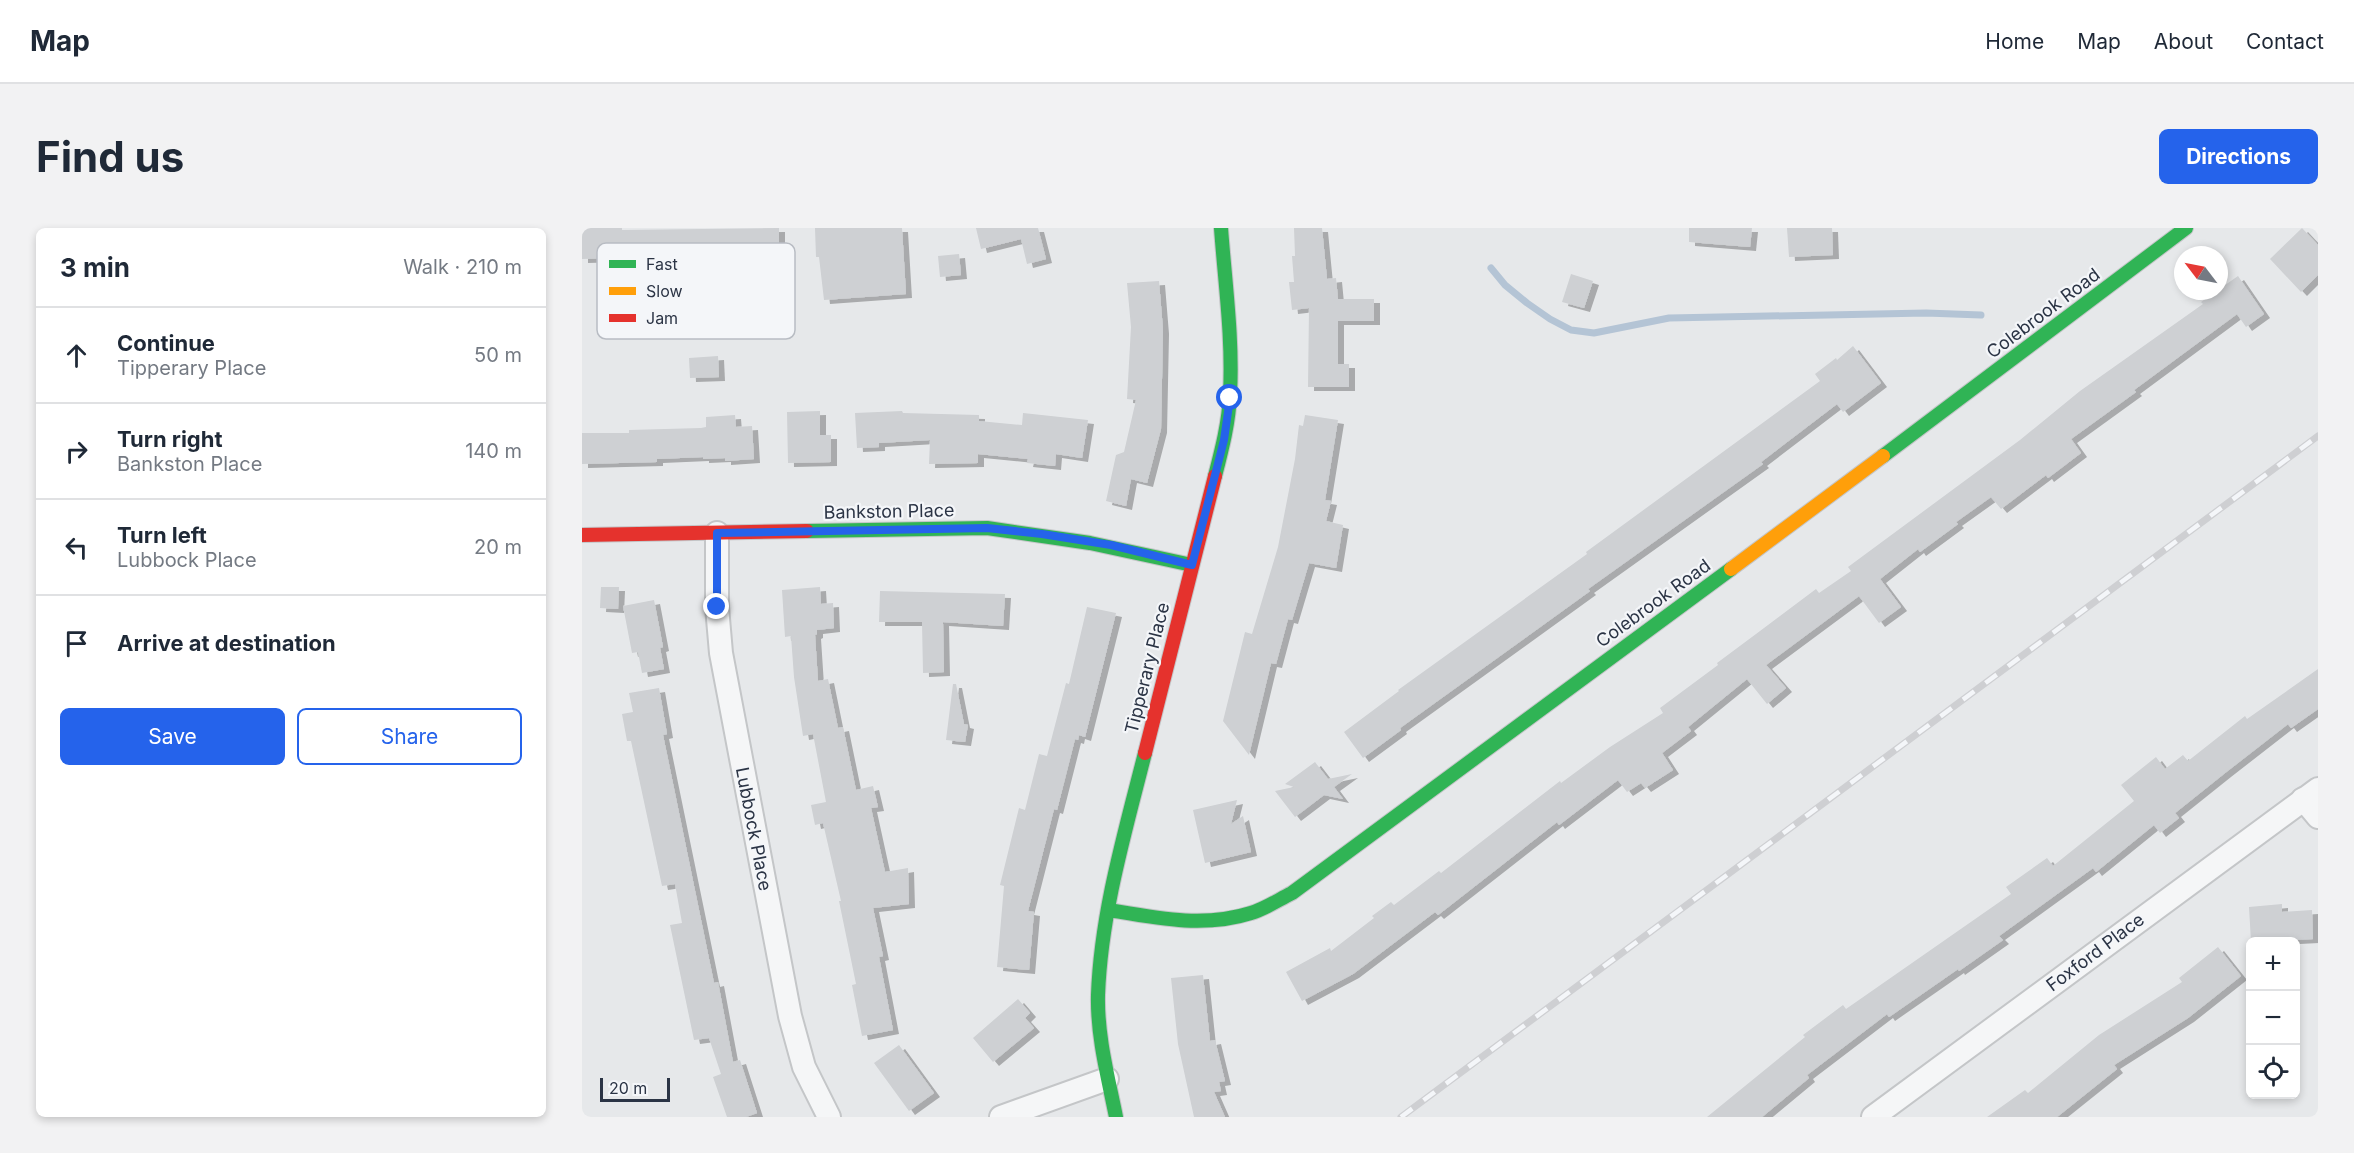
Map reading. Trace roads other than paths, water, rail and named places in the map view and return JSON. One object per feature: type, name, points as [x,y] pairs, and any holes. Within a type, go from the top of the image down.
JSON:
[{"type":"street","name":"Tipperary Place","points":[[1116,1117],[1102,1049],[1098,997],[1102,950],[1119,855],[1224,440],[1230,398],[1231,364],[1221,228]]},
{"type":"street","name":"Colebrook Road","points":[[1109,910],[1169,921],[1213,921],[1252,912],[1292,893],[1804,515],[2186,228]]},
{"type":"street","name":"Bankston Place","points":[[582,535],[987,528],[1111,545],[1192,565]]},
{"type":"street","name":"Lubbock Place","points":[[717,533],[717,607],[721,653],[790,1016],[804,1067],[829,1117]]},
{"type":"street","points":[[2311,794],[2318,817]]},
{"type":"street","name":"Foxford Place","points":[[1873,1117],[2311,794]]},
{"type":"street","points":[[1001,1117],[1107,1079]]},
{"type":"waterway","points":[[1491,268],[1505,285],[1550,319],[1571,330],[1594,333],[1669,318],[1926,313],[1981,315]]},
{"type":"railway","points":[[1401,1117],[2318,436]]}]
